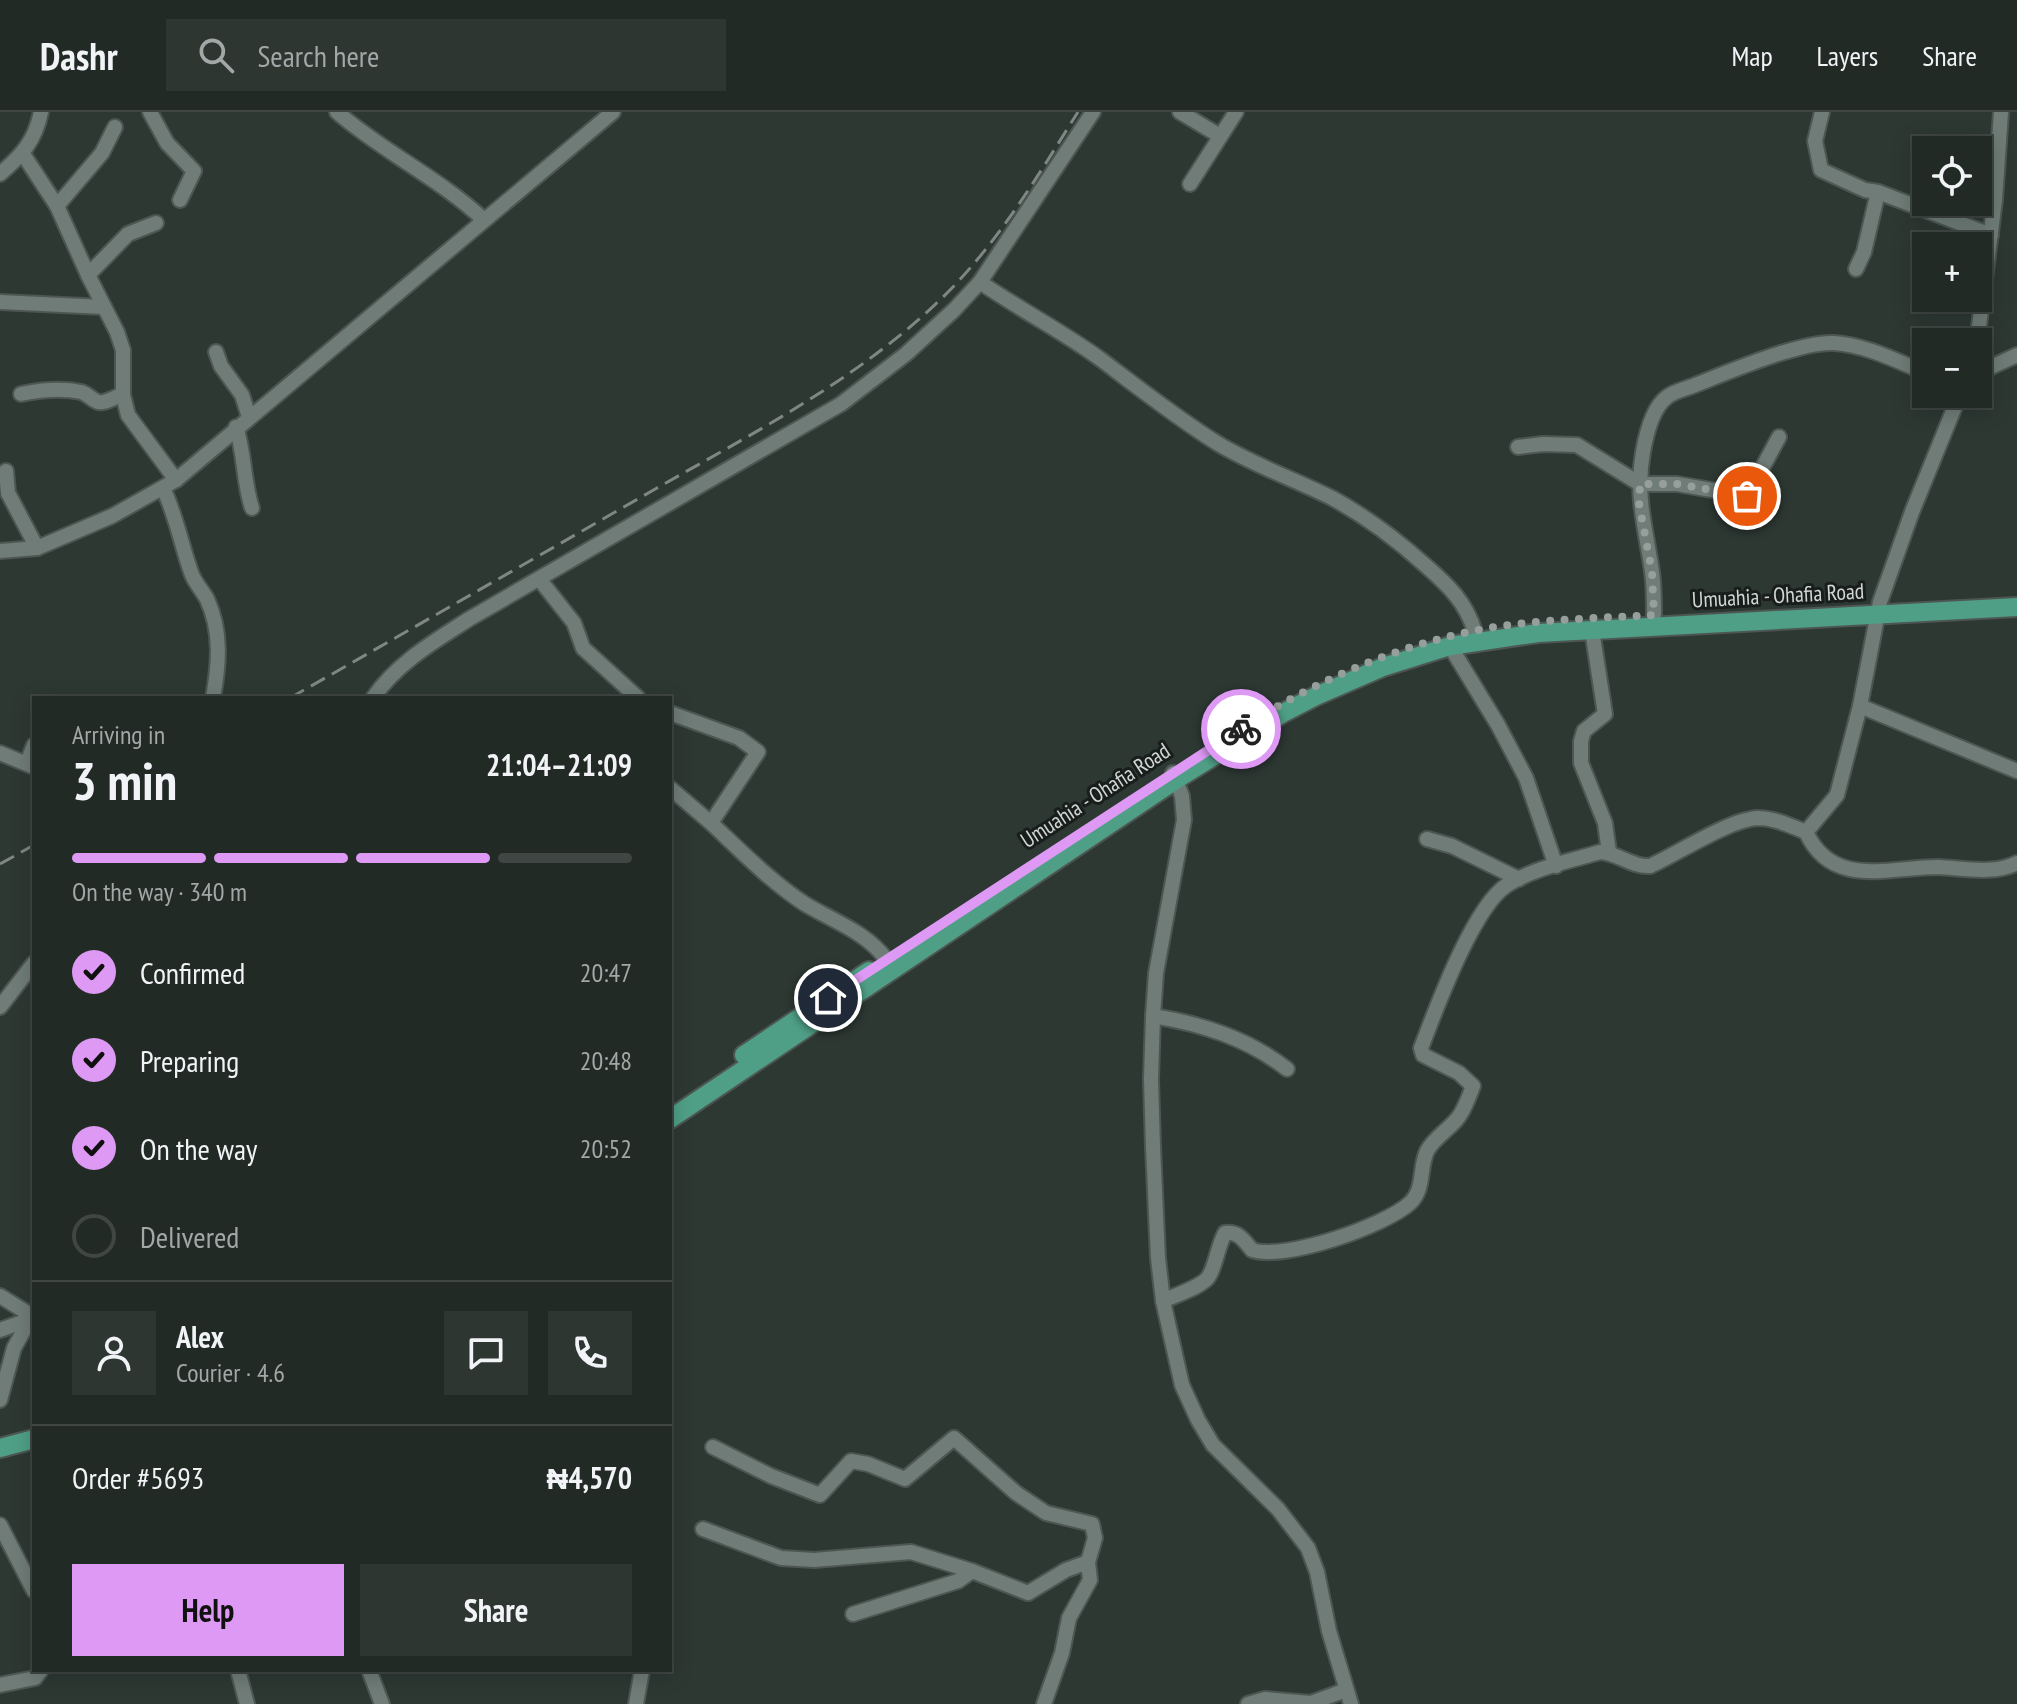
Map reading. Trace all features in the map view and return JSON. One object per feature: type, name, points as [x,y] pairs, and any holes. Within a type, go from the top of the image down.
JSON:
[{"type":"main road","name":"Umuahia - Ohafia Road","points":[[672,1105],[886,959],[1175,776],[1283,713],[1383,667],[1450,646],[1495,638],[2017,595]]},
{"type":"main road","name":"Umuahia - Ohafia Road","points":[[672,1118],[1305,689],[1388,656],[1475,632],[1552,621],[1879,608],[2017,607]]},
{"type":"main road","points":[[0,1435],[32,1427]]},
{"type":"main road","points":[[0,1448],[32,1440]]},
{"type":"street","points":[[0,174],[23,154],[35,137],[41,112]]},
{"type":"street","points":[[150,112],[167,143],[194,171],[180,200]]},
{"type":"street","points":[[337,112],[454,194],[484,220]]},
{"type":"street","points":[[0,551],[37,548],[112,516],[176,480],[613,112]]},
{"type":"street","points":[[375,696],[400,667],[427,646],[841,404],[906,354],[980,282],[1093,112]]},
{"type":"street","points":[[1180,112],[1220,136]]},
{"type":"street","points":[[1190,184],[1236,112]]},
{"type":"street","points":[[1822,112],[1815,141],[1821,170],[1865,190],[1878,192],[1983,232]]},
{"type":"street","points":[[1991,232],[2001,112]]},
{"type":"street","points":[[57,206],[102,153],[115,127]]},
{"type":"street","points":[[23,154],[57,206],[123,350],[123,395],[128,415],[176,480]]},
{"type":"street","points":[[1856,269],[1864,252],[1878,192]]},
{"type":"street","points":[[88,275],[128,234],[156,223]]},
{"type":"street","points":[[980,282],[1102,361],[1142,393],[1236,455],[1332,498],[1383,528],[1459,597],[1470,614],[1475,632]]},
{"type":"street","points":[[0,302],[104,307]]},
{"type":"street","points":[[1654,615],[1652,572],[1639,503],[1640,484],[1643,451],[1657,408],[1667,396],[1740,367],[1816,344],[1833,343],[1861,348],[1912,368]]},
{"type":"street","points":[[216,352],[221,366],[242,395],[249,417]]},
{"type":"street","points":[[1992,367],[2017,355]]},
{"type":"street","points":[[21,394],[36,391],[83,392],[103,402],[123,395]]},
{"type":"street","points":[[1806,832],[1837,795],[1860,706],[1879,608],[1907,526],[1954,408]]},
{"type":"street","points":[[236,427],[241,442],[245,486],[252,508]]},
{"type":"street","points":[[1747,496],[1779,437]]},
{"type":"street","points":[[1518,447],[1577,445],[1640,484],[1677,484],[1770,500]]},
{"type":"street","points":[[6,471],[8,493],[37,548]]},
{"type":"street","points":[[163,488],[192,576],[206,599],[217,629],[219,662],[213,696]]},
{"type":"street","points":[[540,580],[574,623],[583,648],[636,696]]},
{"type":"street","points":[[1592,630],[1605,714],[1584,731],[1581,763],[1605,823],[1609,852]]},
{"type":"street","points":[[1450,646],[1526,778],[1556,866]]},
{"type":"street","points":[[1860,706],[2017,771]]},
{"type":"street","points":[[672,714],[739,738],[758,752],[711,823]]},
{"type":"street","points":[[0,753],[30,765]]},
{"type":"street","points":[[1175,776],[1182,796],[1184,820],[1156,973],[1151,1079],[1158,1258],[1163,1301],[1182,1385],[1198,1420],[1213,1445],[1278,1509],[1308,1548],[1317,1572],[1329,1631],[1348,1697],[1311,1703],[1265,1699],[1248,1704]]},
{"type":"street","points":[[672,790],[753,862],[804,902],[875,944],[886,959]]},
{"type":"street","points":[[1163,1301],[1209,1277],[1225,1233],[1240,1236],[1252,1250],[1259,1253],[1282,1252],[1321,1243],[1389,1219],[1412,1201],[1420,1188],[1427,1152],[1459,1118],[1473,1086],[1459,1073],[1423,1055],[1421,1048],[1446,984],[1483,912],[1504,887],[1519,879],[1600,852],[1609,852],[1638,866],[1650,866],[1738,823],[1758,818],[1806,832],[1812,846],[1822,856],[1860,872],[1935,867],[1989,869],[2017,863]]},
{"type":"street","points":[[1427,839],[1452,846],[1519,879]]},
{"type":"street","points":[[0,1007],[32,966]]},
{"type":"street","points":[[1153,1016],[1209,1027],[1258,1050],[1287,1069]]},
{"type":"street","points":[[0,1296],[32,1316]]},
{"type":"street","points":[[0,1330],[32,1316]]},
{"type":"street","points":[[0,1400],[7,1347],[32,1316]]},
{"type":"street","points":[[713,1447],[771,1476],[820,1495],[851,1461],[868,1464],[905,1479],[954,1438],[1016,1493],[1046,1513],[1092,1524],[1095,1538],[1088,1562],[1090,1580],[1069,1618],[1062,1653],[1044,1704]]},
{"type":"street","points":[[0,1525],[32,1587]]},
{"type":"street","points":[[703,1529],[781,1558],[814,1560],[911,1552],[1028,1593],[1066,1570],[1088,1562]]},
{"type":"street","points":[[853,1614],[958,1581],[972,1571]]},
{"type":"street","points":[[0,1685],[35,1678],[40,1672]]},
{"type":"street","points":[[239,1672],[247,1704]]},
{"type":"street","points":[[370,1672],[382,1704]]},
{"type":"street","points":[[636,1704],[642,1672]]},
{"type":"railway","points":[[294,696],[770,424],[877,353],[943,297],[982,254],[1016,209],[1078,112]]},
{"type":"railway","points":[[0,864],[32,846]]},
{"type":"way so far","points":[[1241,729],[1305,689],[1423,645],[1495,627],[1654,615],[1652,572],[1639,503],[1640,484],[1677,484],[1747,496]]},
{"type":"route","points":[[828,998],[1241,729]]}]
